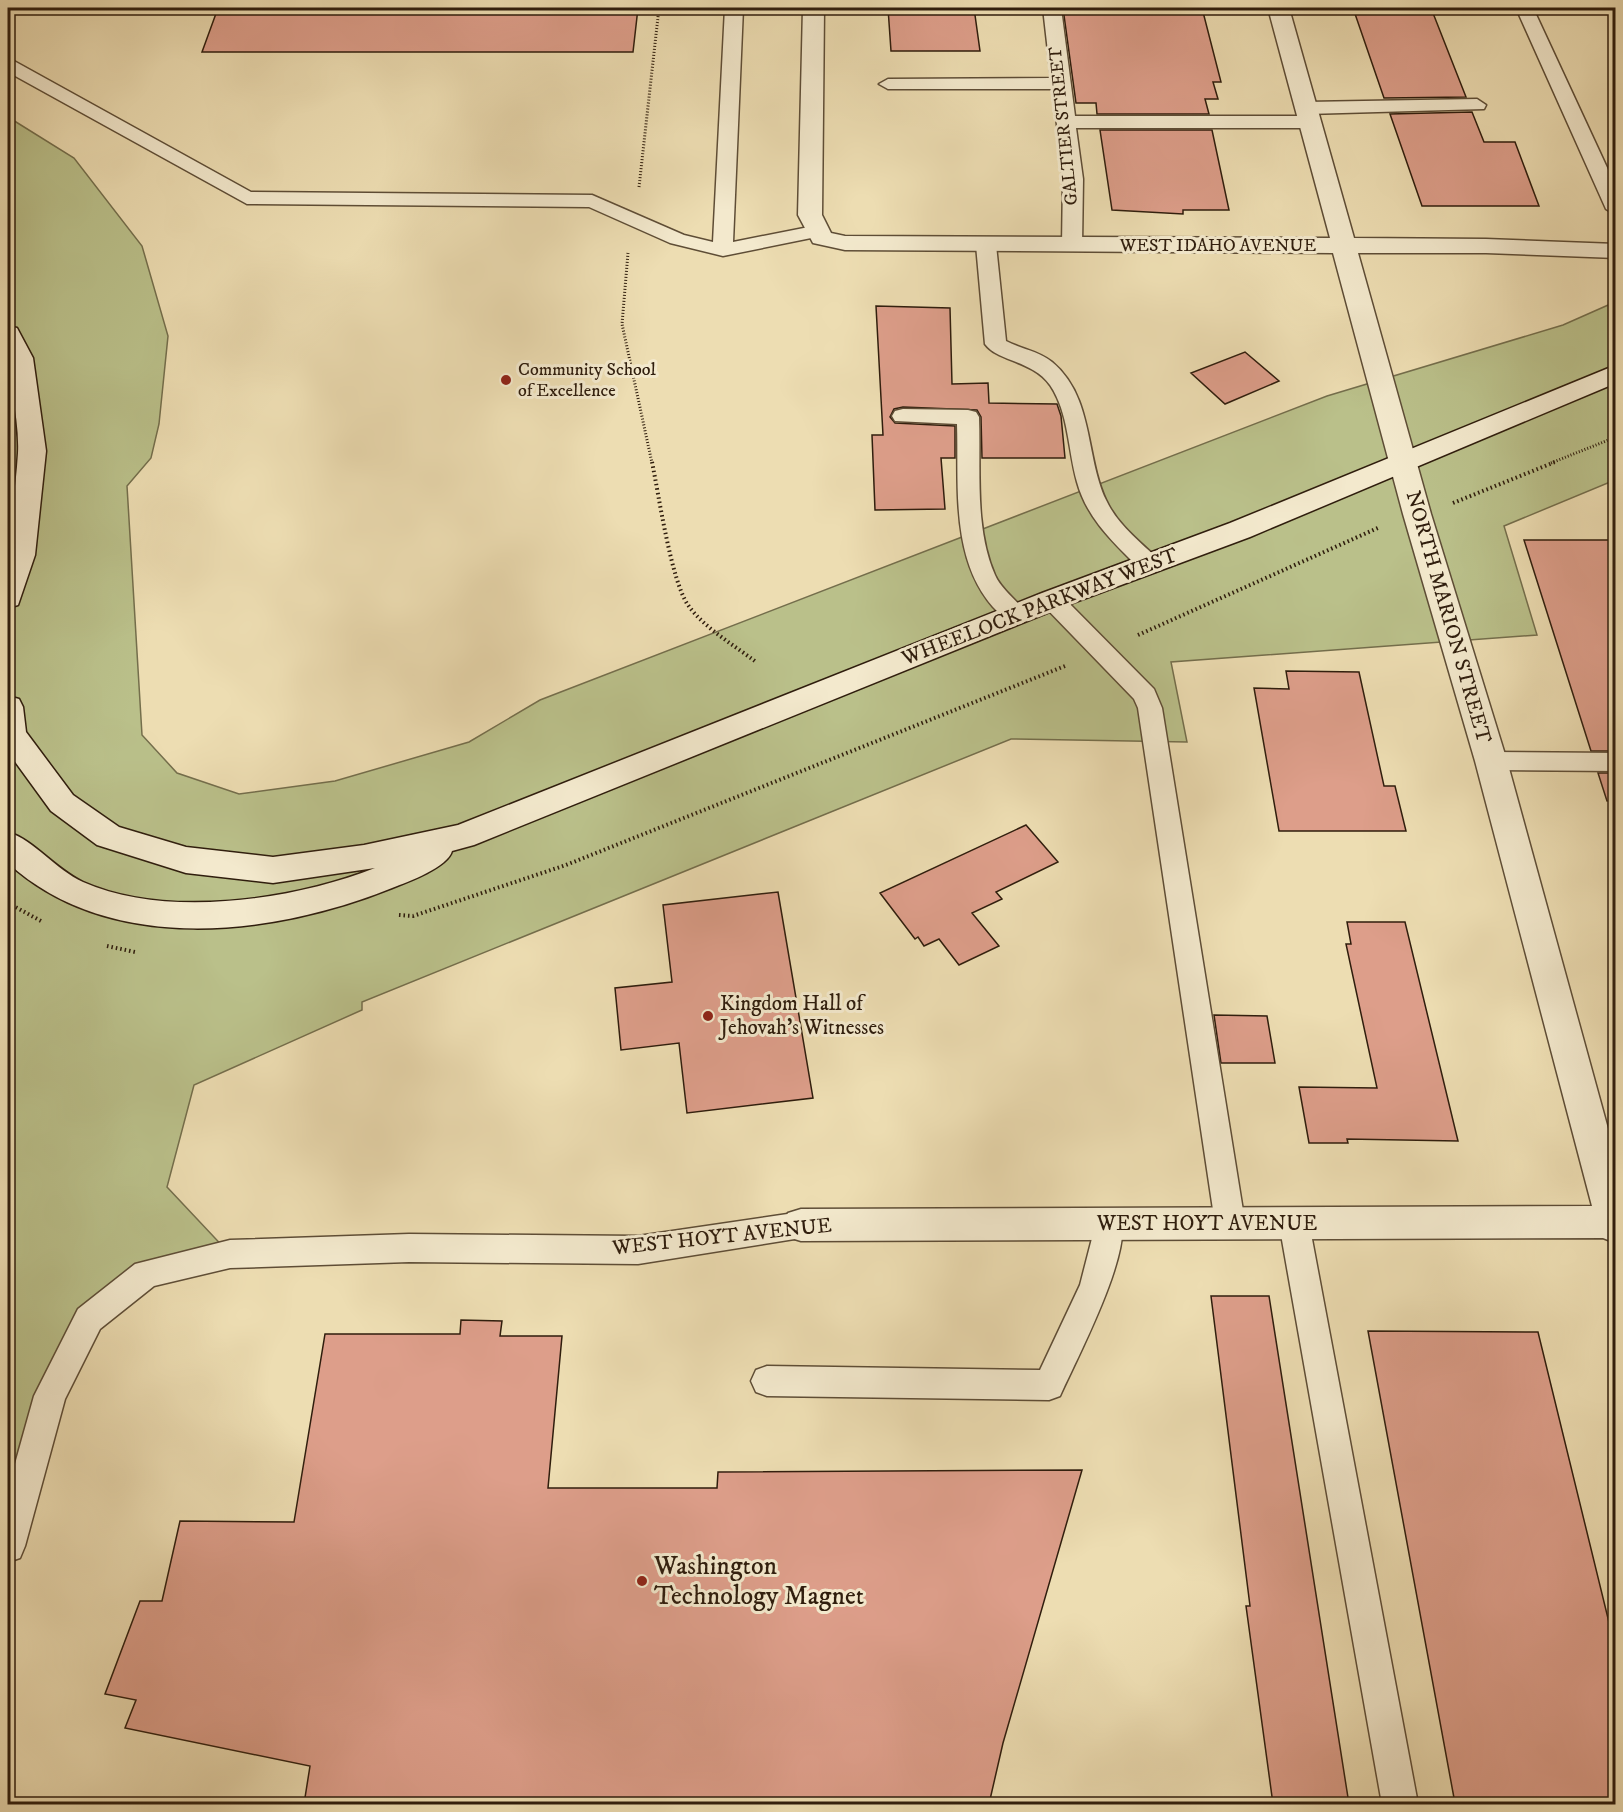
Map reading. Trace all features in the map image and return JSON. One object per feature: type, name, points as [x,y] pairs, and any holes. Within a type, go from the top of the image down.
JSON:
[{"type":"street","points":[[813,8],[810,215],[820,234]]},
{"type":"street","name":"NORTH MARION STREET","points":[[1279,8],[1403,461],[1491,761],[1615,1223]]},
{"type":"street","name":"WEST IDAHO AVENUE","points":[[820,234],[845,243],[1486,246],[1616,251]]},
{"type":"street","points":[[8,334],[20,358],[32,451],[21,555],[8,598]]},
{"type":"street","name":"WHEELOCK PARKWAY WEST","points":[[8,707],[11,734],[62,803],[108,836],[186,860],[273,870],[364,858],[463,836],[1052,600],[1240,530],[1616,373]]},
{"type":"street","name":"WHEELOCK PARKWAY WEST","points":[[8,844],[35,869],[78,893],[118,904],[181,915],[240,915],[350,891],[406,871],[463,836]]},
{"type":"street","name":"WEST HOYT AVENUE","points":[[801,1225],[1615,1223]]},
{"type":"lane","points":[[723,249],[734,8]]},
{"type":"lane","name":"GALTIER STREET","points":[[1052,8],[1073,179],[1072,245]]},
{"type":"lane","points":[[1524,8],[1616,209]]},
{"type":"lane","points":[[8,64],[247,198],[592,201],[676,239],[723,249],[820,234]]},
{"type":"lane","points":[[888,84],[1061,83]]},
{"type":"lane","points":[[1066,122],[1309,115],[1477,105]]},
{"type":"lane","points":[[986,244],[996,344],[1004,349],[1026,355],[1047,369],[1068,397],[1092,495],[1100,513],[1149,564]]},
{"type":"lane","points":[[903,416],[968,417],[975,537],[981,565],[992,589],[1015,615]]},
{"type":"lane","points":[[1052,600],[1104,650],[1145,695],[1150,708],[1230,1223]]},
{"type":"lane","points":[[1491,761],[1616,762]]},
{"type":"lane","points":[[1294,1223],[1400,1804]]},
{"type":"lane","name":"WEST HOYT AVENUE","points":[[8,1546],[43,1418],[59,1377],[89,1319],[146,1274],[230,1254],[410,1248],[638,1250],[801,1225]]},
{"type":"lane","points":[[767,1381],[1049,1385],[1095,1286],[1109,1225]]},
{"type":"path","points":[[658,8],[637,222],[629,239],[622,324],[678,583],[688,604],[701,619],[756,662]]},
{"type":"path","points":[[413,916],[566,865],[1104,650],[1369,531],[1468,499],[1616,437]]},
{"type":"green space","points":[[8,117],[74,158],[142,246],[168,336],[159,424],[151,458],[127,486],[142,735],[177,773],[239,794],[335,781],[469,742],[540,700],[1327,396],[1563,325],[1615,302],[1615,480],[1504,526],[1537,635],[1171,662],[1187,742],[1011,739],[362,1002],[362,1010],[194,1085],[167,1187],[230,1254],[146,1274],[89,1319],[26,1474],[8,1546]]},
{"type":"building","points":[[218,8],[638,8],[633,52],[202,52]]},
{"type":"building","points":[[888,8],[974,8],[980,51],[891,51]]},
{"type":"building","points":[[1063,8],[1202,8],[1221,82],[1213,82],[1218,99],[1205,99],[1209,114],[1097,114],[1096,103],[1076,103]]},
{"type":"building","points":[[1353,8],[1431,8],[1466,97],[1384,98]]},
{"type":"building","points":[[1472,112],[1484,142],[1515,142],[1539,206],[1422,206],[1390,114]]},
{"type":"building","points":[[1100,130],[1212,130],[1229,210],[1183,210],[1183,214],[1112,210]]},
{"type":"building","points":[[876,306],[950,308],[952,384],[988,383],[989,403],[1057,404],[1061,416],[1065,458],[982,458],[981,417],[977,410],[903,407],[894,409],[890,417],[895,423],[955,426],[955,458],[941,458],[945,509],[875,510],[872,435],[883,435]]},
{"type":"building","points":[[1245,352],[1279,381],[1225,404],[1191,373]]},
{"type":"building","points":[[1524,540],[1616,540],[1616,751],[1591,751]]},
{"type":"building","points":[[1286,671],[1359,672],[1384,786],[1395,786],[1406,831],[1279,831],[1254,688],[1289,689]]},
{"type":"building","points":[[1598,773],[1616,773],[1616,800],[1607,801]]},
{"type":"building","points":[[1026,825],[1058,862],[996,892],[1002,899],[972,913],[999,946],[959,965],[939,939],[924,946],[918,937],[915,939],[880,893]]},
{"type":"building","name":"Kingdom Hall of Jehovah's Witnesses","points":[[778,892],[813,1098],[687,1113],[679,1043],[621,1050],[615,988],[672,982],[663,905]]},
{"type":"building","points":[[1347,922],[1405,922],[1458,1141],[1347,1139],[1348,1143],[1309,1143],[1299,1087],[1377,1088],[1346,944],[1351,944]]},
{"type":"building","points":[[1214,1015],[1267,1016],[1275,1063],[1221,1063]]},
{"type":"building","points":[[1211,1296],[1269,1296],[1349,1804],[1273,1804],[1246,1606],[1250,1606]]},
{"type":"building","points":[[461,1320],[502,1321],[500,1336],[562,1336],[548,1488],[717,1488],[718,1472],[1082,1470],[1003,1743],[989,1804],[304,1804],[310,1766],[125,1728],[136,1700],[105,1694],[140,1601],[162,1601],[180,1521],[294,1522],[325,1334],[460,1334]]},
{"type":"building","points":[[1368,1331],[1538,1332],[1616,1651],[1616,1798],[1454,1798]]},
{"type":"place","name":"Community School of Excellence","points":[[506,380]]},
{"type":"place","name":"Kingdom Hall of Jehovah's Witnesses","points":[[708,1016]]},
{"type":"place","name":"Washington Technology Magnet","points":[[642,1581]]}]
